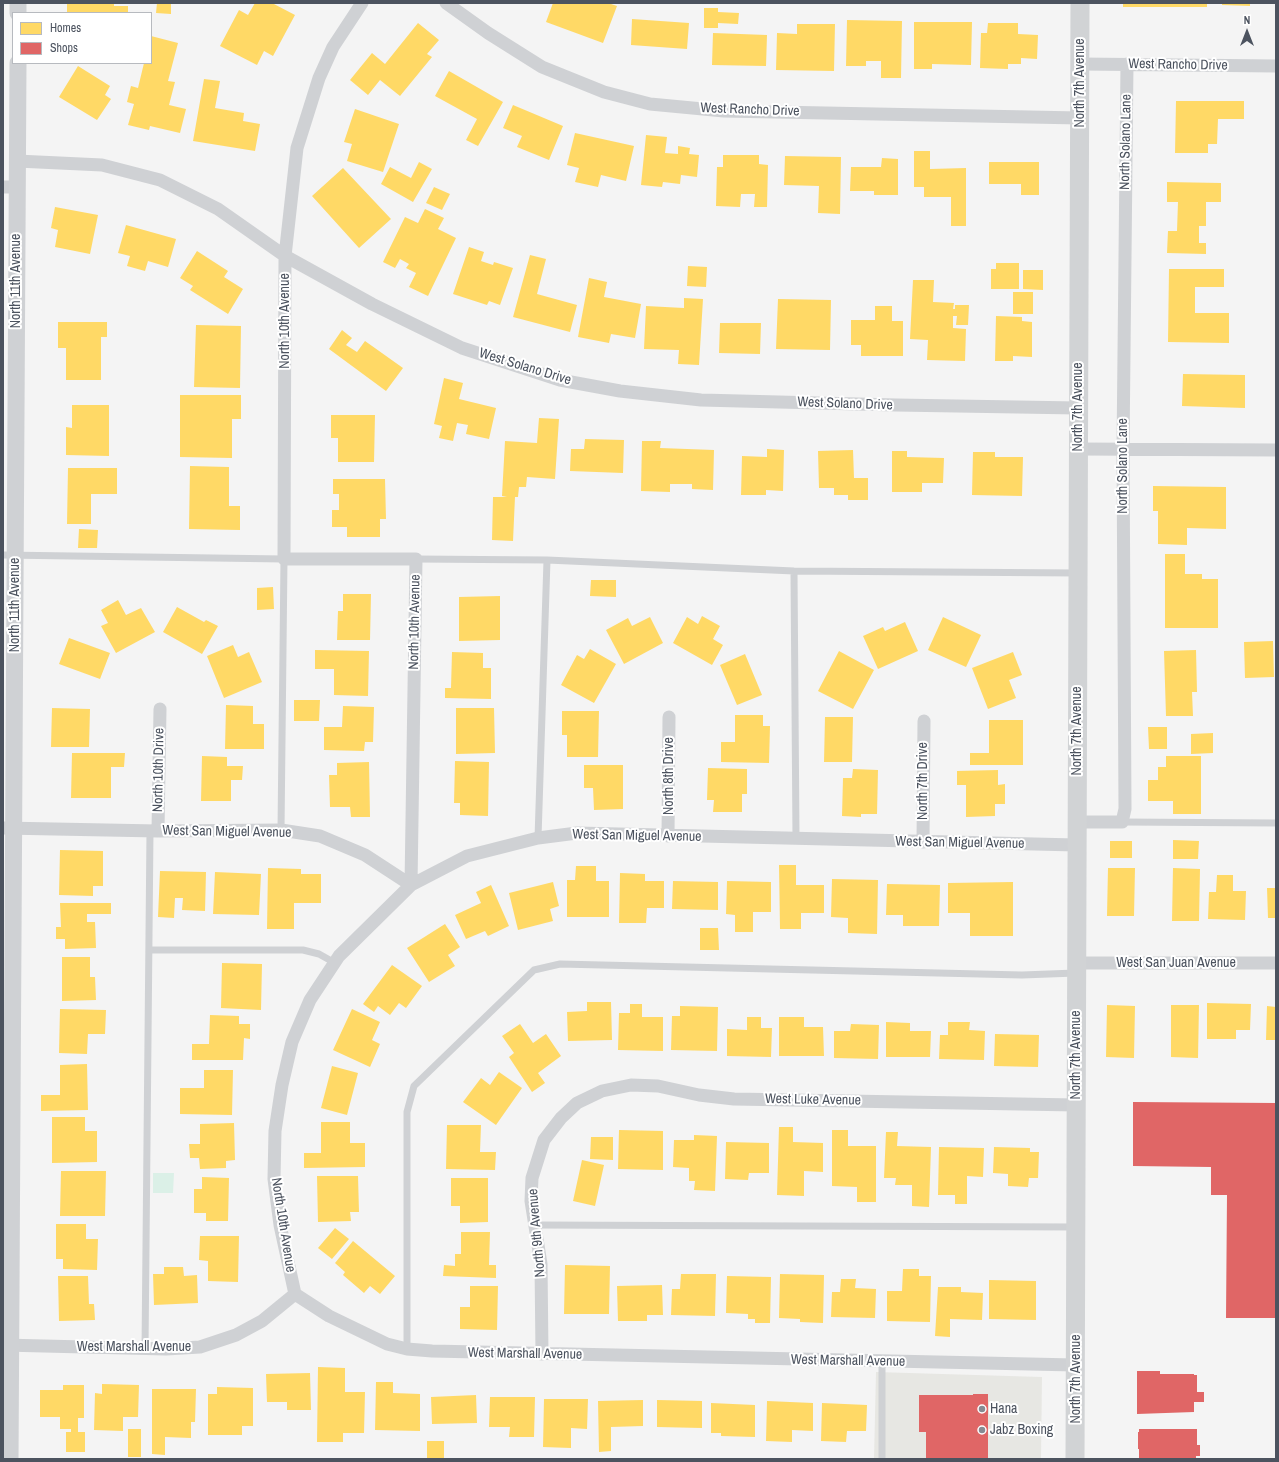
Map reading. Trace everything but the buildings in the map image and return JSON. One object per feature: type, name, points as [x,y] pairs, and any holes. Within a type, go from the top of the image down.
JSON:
[{"type":"main road","name":"North 7th Avenue","points":[[1075,1459],[1080,3]]},
{"type":"street","name":"North 10th Avenue","points":[[295,1294],[280,1225],[274,1179],[275,1131],[282,1085],[292,1042],[310,1000],[335,963],[411,885],[416,560],[284,559],[285,256],[297,148],[319,78],[333,47],[362,3]]},
{"type":"street","name":"West Rancho Drive","points":[[446,3],[488,33],[542,67],[604,92],[650,104],[724,110],[1080,118]]},
{"type":"street","name":"North 11th Avenue","points":[[10,1459],[7,1345],[10,187],[17,161],[18,64]]},
{"type":"street","name":"West Rancho Drive","points":[[1080,64],[1276,66]]},
{"type":"street","name":"North Solano Lane","points":[[1122,822],[1125,809],[1123,449],[1127,64]]},
{"type":"street","name":"West Solano Drive","points":[[17,161],[102,165],[160,180],[218,208],[285,256],[372,304],[462,348],[560,380],[620,391],[701,400],[896,406],[1078,408]]},
{"type":"street","points":[[1078,449],[1276,450]]},
{"type":"street","name":"North 10th Drive","points":[[154,831],[160,709]]},
{"type":"street","name":"North 8th Drive","points":[[668,836],[669,717]]},
{"type":"street","name":"North 7th Drive","points":[[923,842],[924,721]]},
{"type":"street","points":[[1076,822],[1122,822]]},
{"type":"street","name":"West San Miguel Avenue","points":[[9,828],[154,831],[282,830],[320,836],[365,855],[411,885],[467,856],[538,838],[577,833],[1076,845]]},
{"type":"street","name":"West San Juan Avenue","points":[[1076,968],[1276,963]]},
{"type":"street","name":"West Luke Avenue","points":[[561,1118],[577,1103],[602,1091],[631,1085],[658,1086],[699,1095],[734,1099],[1076,1105]]},
{"type":"street","name":"North 9th Avenue","points":[[542,1354],[541,1264],[531,1201],[532,1178],[544,1140],[561,1118]]},
{"type":"street","name":"West Marshall Avenue","points":[[7,1345],[145,1349],[200,1347],[236,1335],[262,1321],[295,1294],[329,1316],[360,1332],[387,1344],[407,1349],[542,1354],[1075,1365]]},
{"type":"lane","points":[[9,556],[284,559],[282,830]]},
{"type":"lane","points":[[416,560],[546,560],[794,571],[1078,573]]},
{"type":"lane","points":[[538,838],[546,560]]},
{"type":"lane","points":[[794,571],[796,839]]},
{"type":"lane","points":[[1122,822],[1276,823]]},
{"type":"lane","points":[[145,1349],[149,950],[154,831]]},
{"type":"lane","points":[[149,950],[303,950],[319,954],[335,963]]},
{"type":"lane","points":[[407,1349],[407,1112],[414,1086],[534,970],[560,964],[1022,975],[1076,968]]},
{"type":"lane","points":[[535,1224],[1076,1227]]},
{"type":"lane","points":[[882,1361],[882,1459]]},
{"type":"shaded area","points":[[876,1372],[1042,1377],[1041,1459],[874,1459]]},
{"type":"green space","points":[[153,1173],[174,1173],[173,1193],[153,1193]]},
{"type":"place","name":"Hana","points":[[982,1409]]},
{"type":"place","name":"Jabz Boxing","points":[[982,1430]]}]
